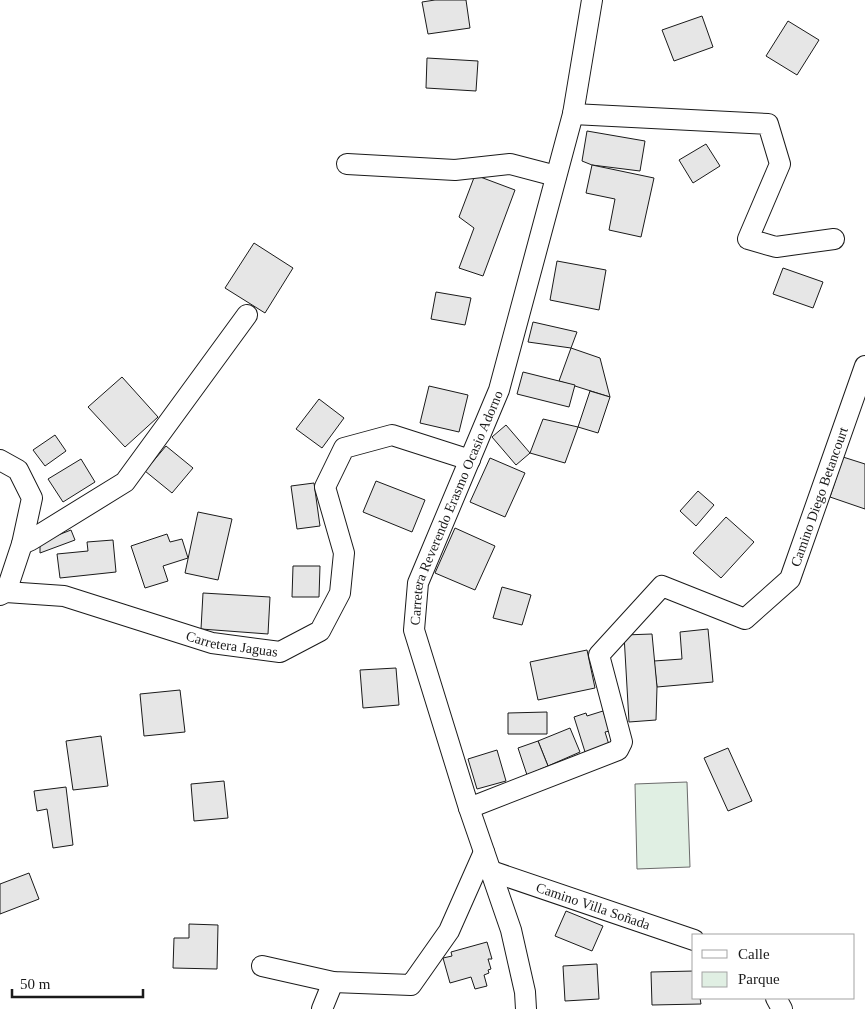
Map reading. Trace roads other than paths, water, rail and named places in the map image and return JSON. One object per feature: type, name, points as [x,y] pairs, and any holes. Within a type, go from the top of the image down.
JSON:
[{"type":"street","name":"Carretera Reverendo Erasmo Ocasio Adorno","points":[[526,1009],[525,992],[511,930],[469,808],[414,630],[418,583],[499,390],[573,114],[592,0]]},
{"type":"street","points":[[573,114],[768,124],[780,164],[748,239],[776,247],[834,239]]},
{"type":"street","points":[[347,164],[455,170],[510,164],[556,176]]},
{"type":"street","points":[[22,544],[125,482],[247,315]]},
{"type":"street","name":"Camino Diego Betancourt","points":[[469,808],[618,750],[622,742],[599,655],[662,586],[745,619],[790,578],[865,366]]},
{"type":"street","name":"Carretera Jaguas","points":[[3,594],[64,596],[212,644],[280,652],[320,631],[340,593],[344,554],[325,487],[344,448],[392,435],[470,460]]},
{"type":"street","points":[[0,460],[18,470],[32,498],[22,544],[3,594]]},
{"type":"street","points":[[262,966],[334,982],[411,985],[449,931],[484,852]]},
{"type":"street","name":"Camino Villa Soñada","points":[[491,871],[692,939]]},
{"type":"street","points":[[322,1009],[334,982]]}]
